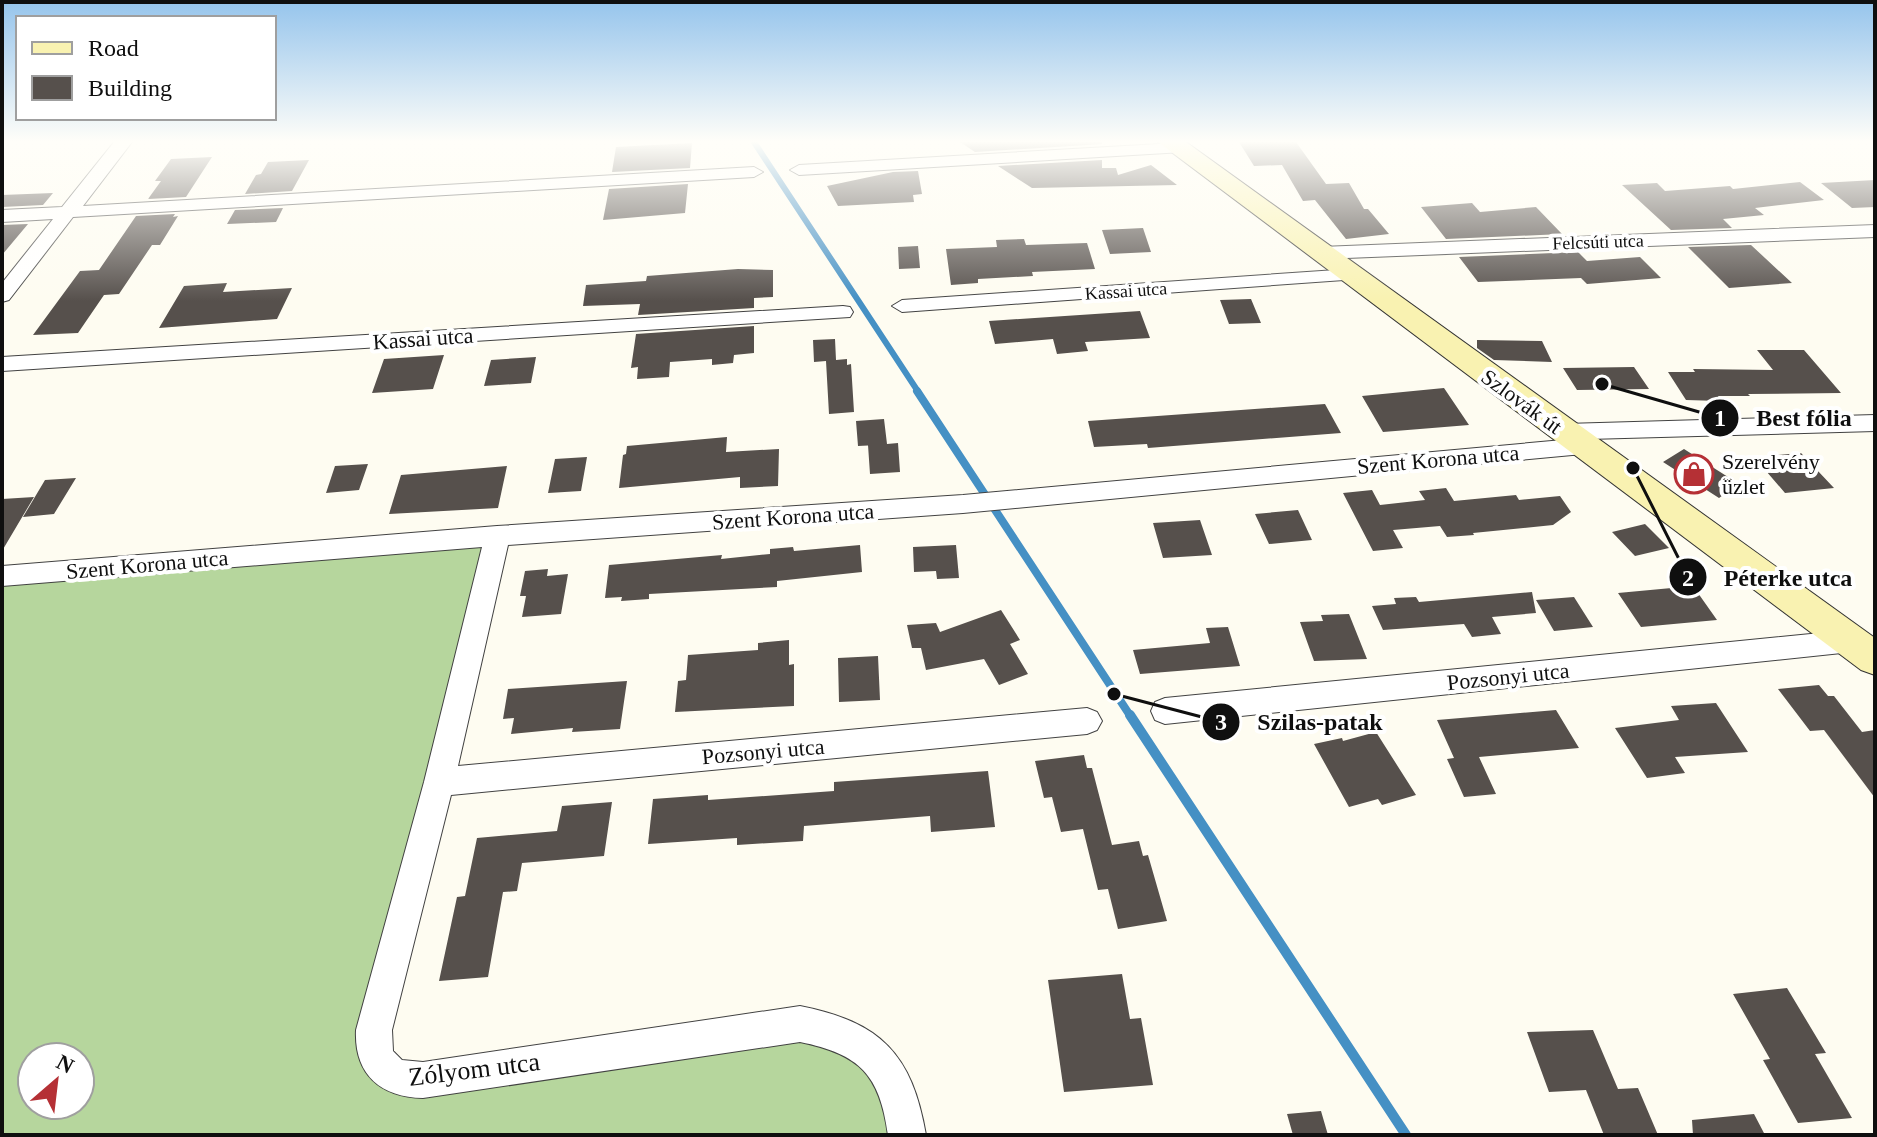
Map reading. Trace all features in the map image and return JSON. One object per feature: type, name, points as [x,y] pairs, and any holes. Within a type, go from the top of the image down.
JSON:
[{"type":"main road","name":"Szlovák út","points":[[1242,195],[1863,650]]},
{"type":"street","points":[[2,296],[82,195]]},
{"type":"street","points":[[2,216],[359,195]]},
{"type":"street","name":"Felcsúti utca","points":[[1321,253],[1875,231]]},
{"type":"street","name":"Kassai utca","points":[[902,306],[1351,275]]},
{"type":"street","name":"Kassai utca","points":[[2,364],[843,312]]},
{"type":"street","name":"Szent Korona utca","points":[[2,576],[497,536],[1009,500],[1574,439],[1875,423]]},
{"type":"street","name":"Zólyom utca","points":[[497,536],[439,782],[374,1030],[372,1046],[385,1072],[401,1081],[423,1080],[800,1024],[848,1035],[870,1049],[887,1068],[901,1094],[907,1135]]},
{"type":"street","name":"Pozsonyi utca","points":[[1165,711],[1863,650]]},
{"type":"street","name":"Pozsonyi utca","points":[[439,782],[1087,721]]},
{"type":"green space","points":[[497,536],[374,1030],[385,1071],[848,1035],[907,1135],[2,1135],[2,576]]},
{"type":"building","points":[[2,195],[51,195],[43,205],[2,207]]},
{"type":"building","points":[[151,195],[187,195],[186,197],[148,199]]},
{"type":"building","points":[[608,195],[687,195],[685,213],[603,220]]},
{"type":"building","points":[[832,195],[913,195],[914,202],[838,206]]},
{"type":"building","points":[[1300,195],[1356,195],[1364,209],[1368,209],[1389,234],[1346,239],[1315,200],[1303,201]]},
{"type":"building","points":[[1633,195],[1817,195],[1824,200],[1755,208],[1764,215],[1723,219],[1732,228],[1671,230]]},
{"type":"building","points":[[1836,195],[1875,195],[1875,207],[1852,208]]},
{"type":"building","points":[[1472,203],[1480,212],[1536,207],[1562,234],[1446,239],[1421,207]]},
{"type":"building","points":[[283,208],[276,222],[227,224],[235,210]]},
{"type":"building","points":[[175,214],[173,217],[178,216],[160,245],[152,245],[119,294],[104,295],[78,333],[33,335],[80,271],[99,270],[136,216]]},
{"type":"building","points":[[28,224],[2,255],[2,225]]},
{"type":"building","points":[[1143,228],[1151,252],[1110,254],[1102,230]]},
{"type":"building","points":[[1024,239],[1026,245],[1087,243],[1095,269],[1032,272],[1033,276],[978,279],[978,283],[951,285],[946,249],[997,247],[996,240]]},
{"type":"building","points":[[1751,245],[1792,283],[1729,288],[1688,247]]},
{"type":"building","points":[[918,246],[920,268],[899,269],[898,247]]},
{"type":"building","points":[[1578,252],[1587,261],[1640,257],[1661,278],[1587,284],[1581,278],[1478,282],[1459,257]]},
{"type":"building","points":[[738,269],[773,270],[773,297],[754,298],[754,308],[638,315],[640,304],[583,306],[586,285],[646,281],[647,276]]},
{"type":"building","points":[[227,283],[223,292],[292,288],[277,319],[159,328],[184,286]]},
{"type":"building","points":[[1251,299],[1261,323],[1229,324],[1220,300]]},
{"type":"building","points":[[1140,311],[1150,338],[1085,342],[1088,351],[1057,354],[1053,339],[995,344],[989,321]]},
{"type":"building","points":[[754,326],[754,353],[734,355],[733,363],[712,365],[712,359],[670,362],[669,377],[637,379],[638,367],[631,368],[636,334]]},
{"type":"building","points":[[835,339],[836,360],[847,359],[847,365],[851,364],[854,412],[829,414],[826,361],[814,362],[813,340]]},
{"type":"building","points":[[1477,340],[1542,341],[1552,362],[1494,360],[1477,348]]},
{"type":"building","points":[[1757,350],[1804,350],[1841,393],[1748,394],[1750,396],[1718,396],[1721,401],[1686,400],[1668,372],[1695,372],[1693,369],[1773,370]]},
{"type":"building","points":[[444,355],[433,389],[372,393],[384,359]]},
{"type":"building","points":[[536,357],[531,383],[484,386],[491,360]]},
{"type":"building","points":[[1634,367],[1649,389],[1577,390],[1563,368]]},
{"type":"building","points":[[1444,388],[1469,425],[1383,432],[1362,396]]},
{"type":"building","points":[[1325,404],[1341,433],[1148,448],[1147,444],[1094,447],[1088,421]]},
{"type":"building","points":[[884,419],[887,444],[898,443],[900,472],[870,474],[868,445],[858,446],[856,421]]},
{"type":"building","points":[[727,437],[726,452],[779,449],[778,486],[740,488],[740,477],[619,488],[627,446]]},
{"type":"building","points":[[1684,449],[1739,484],[1719,498],[1663,462]]},
{"type":"building","points":[[1801,453],[1834,488],[1785,493],[1754,457]]},
{"type":"building","points":[[587,457],[581,491],[548,493],[555,459]]},
{"type":"building","points":[[368,464],[359,490],[326,493],[335,466]]},
{"type":"building","points":[[507,466],[498,508],[389,514],[401,475]]},
{"type":"building","points":[[76,478],[54,514],[23,517],[45,480]]},
{"type":"building","points":[[1446,488],[1454,501],[1516,495],[1519,500],[1560,496],[1571,512],[1553,525],[1474,535],[1447,537],[1440,526],[1393,530],[1403,548],[1373,551],[1343,493],[1372,490],[1380,505],[1425,500],[1419,491]]},
{"type":"building","points":[[34,497],[2,551],[2,499]]},
{"type":"building","points":[[1298,510],[1312,540],[1269,544],[1255,514]]},
{"type":"building","points":[[1200,520],[1212,555],[1163,558],[1153,523]]},
{"type":"building","points":[[1645,524],[1669,548],[1635,556],[1612,532]]},
{"type":"building","points":[[860,545],[862,572],[777,581],[777,587],[649,594],[649,599],[621,601],[622,597],[605,598],[609,565],[722,555],[721,559],[770,554],[770,549],[793,547],[794,551]]},
{"type":"building","points":[[956,545],[959,578],[937,579],[936,571],[914,572],[913,547]]},
{"type":"building","points":[[548,569],[547,576],[568,574],[561,614],[522,617],[526,596],[520,596],[525,571]]},
{"type":"building","points":[[1693,586],[1717,620],[1641,627],[1618,593]]},
{"type":"building","points":[[1532,592],[1536,613],[1492,617],[1501,634],[1472,637],[1464,624],[1383,630],[1372,606],[1396,604],[1394,598],[1416,597],[1419,602]]},
{"type":"building","points":[[1574,597],[1593,627],[1554,631],[1536,600]]},
{"type":"building","points":[[1001,610],[1020,640],[1010,644],[1028,674],[999,685],[984,659],[926,670],[921,648],[912,648],[907,625],[936,623],[940,632]]},
{"type":"building","points":[[1349,614],[1367,659],[1314,661],[1300,622],[1323,621],[1321,615]]},
{"type":"building","points":[[1228,627],[1240,666],[1140,674],[1133,650],[1210,643],[1206,628]]},
{"type":"building","points":[[789,640],[789,665],[794,664],[794,706],[675,712],[678,681],[686,680],[688,655],[758,650],[758,643]]},
{"type":"building","points":[[878,656],[880,700],[839,702],[838,658]]},
{"type":"building","points":[[627,681],[620,729],[572,732],[573,728],[511,734],[514,718],[503,719],[508,689]]},
{"type":"building","points":[[1819,685],[1828,696],[1834,696],[1862,732],[1875,730],[1875,798],[1824,730],[1810,731],[1778,689]]},
{"type":"building","points":[[1716,703],[1748,752],[1675,757],[1685,773],[1647,778],[1615,728],[1679,720],[1671,706]]},
{"type":"building","points":[[1556,710],[1579,748],[1479,757],[1496,794],[1464,797],[1447,759],[1454,758],[1437,720]]},
{"type":"building","points":[[1376,732],[1416,795],[1382,805],[1378,799],[1349,807],[1314,744],[1342,738],[1343,741]]},
{"type":"building","points":[[1084,755],[1087,768],[1092,768],[1112,845],[1139,841],[1143,856],[1148,855],[1167,921],[1118,929],[1108,889],[1098,890],[1083,829],[1061,832],[1052,797],[1044,798],[1035,761]]},
{"type":"building","points":[[988,771],[995,827],[931,832],[930,816],[804,826],[803,841],[737,845],[737,838],[648,844],[653,799],[708,795],[708,800],[834,791],[834,782]]},
{"type":"building","points":[[612,802],[604,856],[522,863],[517,891],[503,892],[488,977],[439,981],[457,897],[465,896],[477,838],[557,831],[562,806]]},
{"type":"building","points":[[1122,974],[1130,1019],[1141,1018],[1153,1085],[1064,1092],[1048,980]]},
{"type":"building","points":[[1787,988],[1826,1053],[1815,1054],[1852,1118],[1798,1123],[1763,1060],[1770,1059],[1733,994]]},
{"type":"building","points":[[1593,1030],[1618,1089],[1638,1088],[1658,1135],[1604,1135],[1586,1090],[1549,1092],[1527,1032]]},
{"type":"building","points":[[1321,1111],[1328,1135],[1293,1135],[1287,1114]]},
{"type":"building","points":[[1754,1114],[1765,1135],[1693,1135],[1692,1120]]},
{"type":"waterway","points":[[789,195],[919,393]]},
{"type":"waterway","points":[[917,391],[1131,717]]},
{"type":"waterway","points":[[1130,715],[1406,1135]]},
{"type":"place","name":"Best fólia","points":[[1602,384]]},
{"type":"place","name":"Péterke utca","points":[[1633,468]]},
{"type":"place","name":"Szerelvény üzlet","points":[[1694,474]]},
{"type":"place","name":"Szilas-patak","points":[[1114,694]]}]
